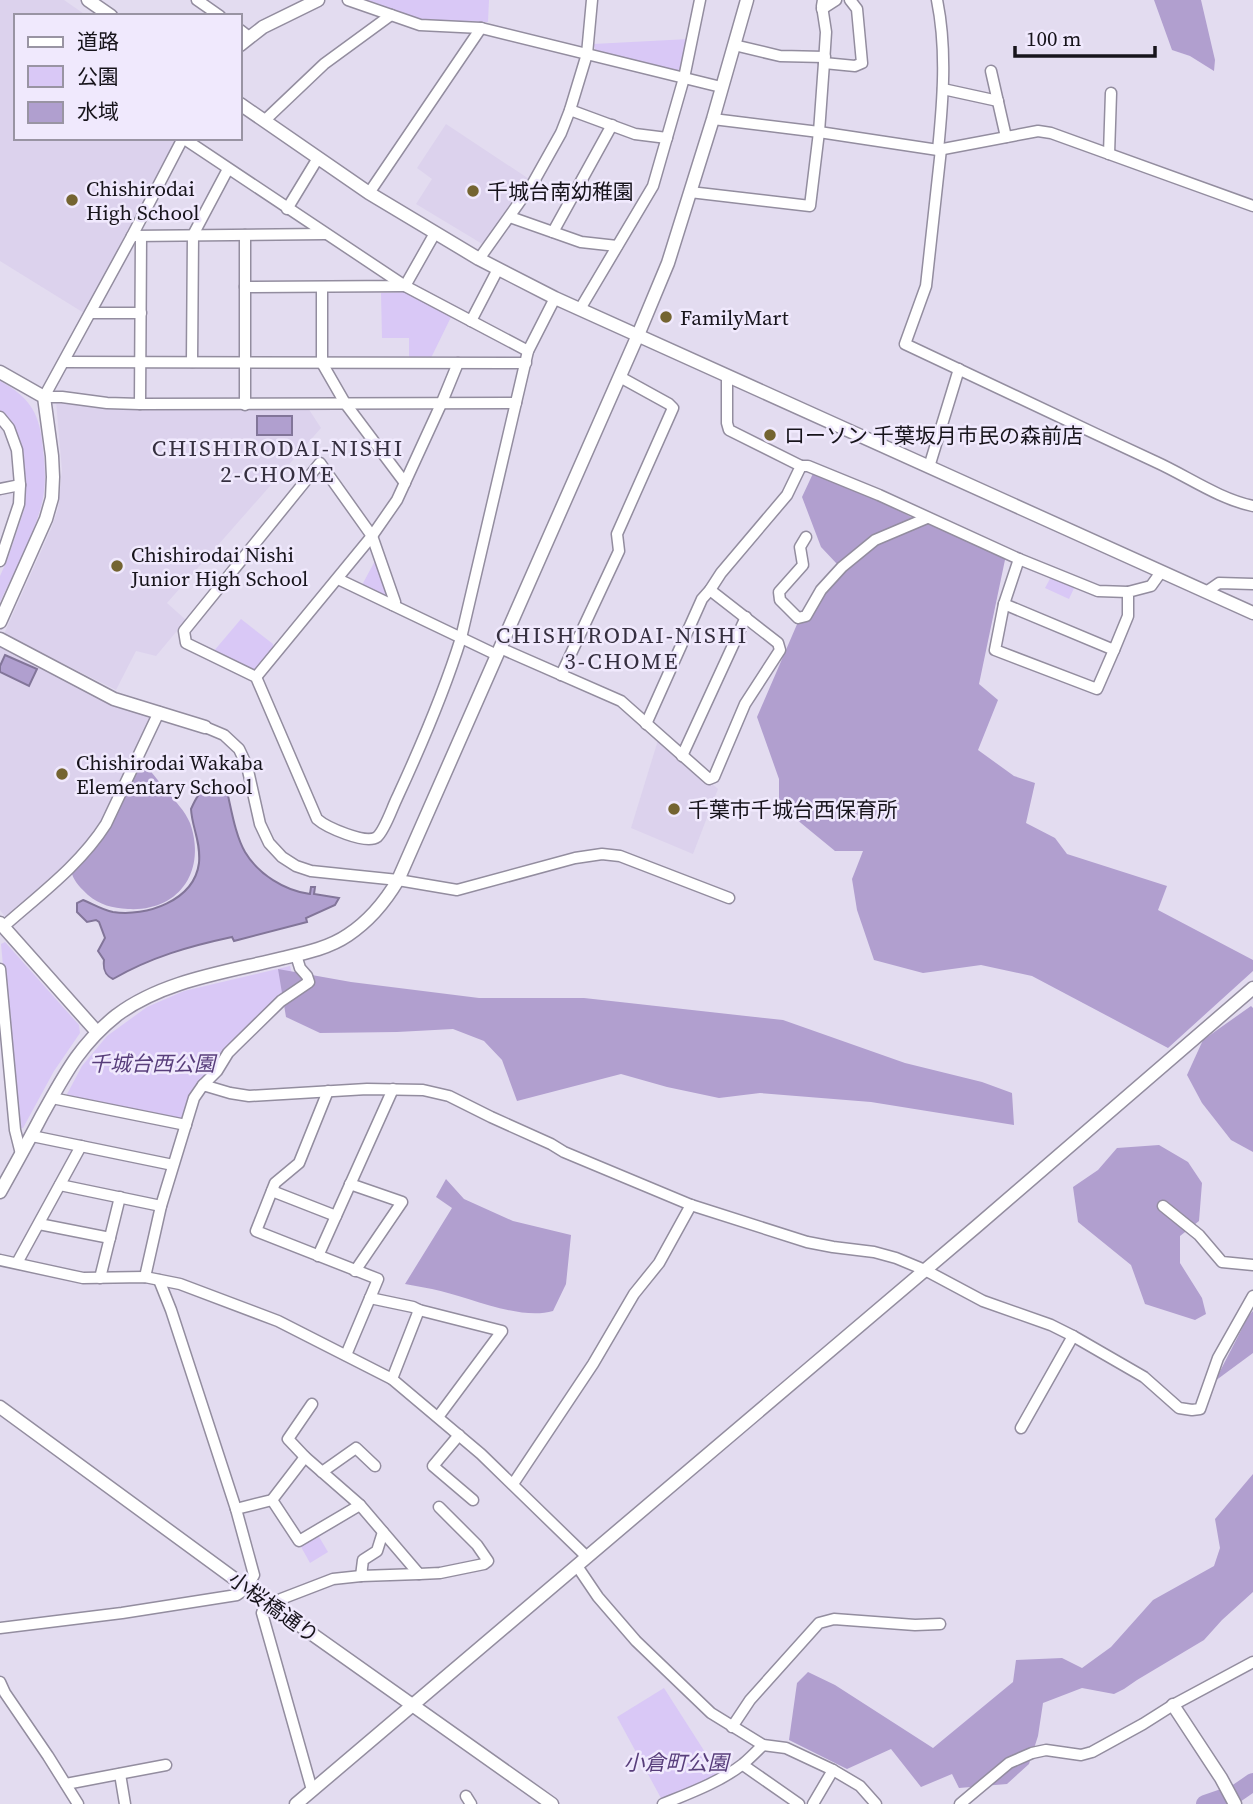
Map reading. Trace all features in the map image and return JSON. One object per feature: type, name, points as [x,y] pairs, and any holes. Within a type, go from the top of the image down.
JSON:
[{"type":"street","points":[[88,0],[108,14]]},
{"type":"street","points":[[243,37],[317,0]]},
{"type":"street","points":[[348,0],[420,26],[481,28],[721,87]]},
{"type":"street","points":[[479,259],[549,158],[570,110],[587,54],[592,0]]},
{"type":"street","points":[[580,309],[653,186],[684,78],[700,0]]},
{"type":"street","points":[[0,1192],[81,1049],[119,1014],[180,983],[329,945],[370,918],[388,897],[499,652],[668,263],[747,0]]},
{"type":"street","points":[[690,192],[810,206],[820,132],[826,32],[822,4],[836,0]]},
{"type":"street","points":[[734,45],[780,56],[855,66],[862,63],[857,9],[850,0]]},
{"type":"street","points":[[937,0],[942,30],[943,89],[939,149],[926,286],[905,344],[1219,494],[1253,506]]},
{"type":"street","points":[[203,1],[218,14]]},
{"type":"street","points":[[264,121],[324,64],[391,15]]},
{"type":"street","points":[[369,193],[481,28]]},
{"type":"street","points":[[991,71],[1006,137]]},
{"type":"street","points":[[943,89],[998,101]]},
{"type":"street","points":[[1109,154],[1111,93]]},
{"type":"street","points":[[242,105],[369,193],[479,259],[555,298],[1253,613]]},
{"type":"street","points":[[570,110],[635,134],[667,138]]},
{"type":"street","points":[[713,119],[939,149],[1038,131],[1051,133],[1253,206]]},
{"type":"street","points":[[553,232],[612,125]]},
{"type":"street","points":[[0,622],[46,519],[52,498],[52,456],[44,397],[136,236],[182,140]]},
{"type":"street","points":[[186,140],[405,286],[471,321],[527,357]]},
{"type":"street","points":[[287,209],[318,158]]},
{"type":"street","points":[[192,362],[193,235],[228,169]]},
{"type":"street","points":[[510,217],[581,242],[617,246]]},
{"type":"street","points":[[405,286],[435,233]]},
{"type":"street","points":[[136,236],[325,234]]},
{"type":"street","points":[[245,235],[246,405]]},
{"type":"street","points":[[136,236],[141,313],[141,404]]},
{"type":"street","points":[[471,321],[498,269]]},
{"type":"street","points":[[245,287],[405,286]]},
{"type":"street","points":[[322,287],[322,363],[345,403],[405,483]]},
{"type":"street","points":[[393,605],[395,602],[372,536],[320,463],[184,631],[186,643],[256,677],[317,819],[323,825],[360,839],[378,836],[385,825],[450,676],[527,357],[555,298]]},
{"type":"street","points":[[91,313],[141,313]]},
{"type":"street","points":[[64,362],[458,363],[527,357]]},
{"type":"street","points":[[256,677],[338,579],[397,500],[458,363]]},
{"type":"street","points":[[929,467],[959,369]]},
{"type":"street","points":[[0,372],[44,397],[107,403],[516,403]]},
{"type":"street","points":[[727,376],[729,430],[801,466],[808,466],[878,495],[1098,592],[1128,592],[1151,586],[1161,572]]},
{"type":"street","points":[[561,675],[619,551],[617,534],[673,408],[620,377]]},
{"type":"street","points":[[0,416],[17,450],[20,485],[19,504],[4,540],[0,561]]},
{"type":"street","points":[[646,724],[702,599],[787,495],[801,466]]},
{"type":"street","points":[[0,489],[20,485]]},
{"type":"street","points":[[806,537],[800,547],[803,565],[779,592],[779,600],[798,618],[806,616],[821,590],[842,567],[875,540],[927,518]]},
{"type":"street","points":[[1019,559],[1004,604],[995,650],[1097,689],[1128,616],[1128,592]]},
{"type":"street","points":[[338,579],[461,638],[561,675],[621,701],[709,779],[714,776],[745,705],[780,650],[778,642],[710,590]]},
{"type":"street","points":[[1206,592],[1219,583],[1253,584]]},
{"type":"street","points":[[1004,604],[1114,650]]},
{"type":"street","points":[[682,756],[746,617]]},
{"type":"street","points":[[0,639],[106,695],[224,735],[239,750],[247,766],[260,824],[269,843],[282,857],[296,866],[311,871],[398,880],[457,890],[575,858],[602,854],[620,856],[729,898]]},
{"type":"street","points":[[97,1032],[2,925],[75,863],[96,840],[159,712]]},
{"type":"street","points":[[145,1277],[161,1206],[194,1098],[234,1047],[281,1001],[309,982],[296,955]]},
{"type":"street","points":[[0,969],[3,1046],[21,1154]]},
{"type":"street","points":[[296,1804],[1253,988]]},
{"type":"street","points":[[203,1085],[249,1096],[393,1090],[423,1090],[449,1096],[564,1152],[691,1205],[807,1242],[897,1258],[983,1301],[1051,1325],[1073,1336],[1144,1377],[1179,1408],[1200,1409],[1218,1358],[1253,1297]]},
{"type":"street","points":[[318,1256],[393,1090]]},
{"type":"street","points":[[328,1091],[299,1163],[275,1183],[256,1231],[378,1279],[346,1355]]},
{"type":"street","points":[[52,1097],[186,1125]]},
{"type":"street","points":[[32,1136],[173,1165]]},
{"type":"street","points":[[17,1264],[81,1146]]},
{"type":"street","points":[[351,1184],[402,1202],[355,1270]]},
{"type":"street","points":[[60,1185],[161,1206]]},
{"type":"street","points":[[272,1191],[336,1216]]},
{"type":"street","points":[[100,1278],[120,1197]]},
{"type":"street","points":[[513,1484],[593,1364],[634,1294],[659,1263],[691,1205]]},
{"type":"street","points":[[1163,1206],[1199,1235],[1222,1262],[1253,1265]]},
{"type":"street","points":[[39,1224],[110,1238]]},
{"type":"street","points":[[0,1260],[83,1278],[145,1277],[180,1284],[278,1321],[392,1379],[513,1484],[582,1562],[598,1597],[636,1641],[711,1713],[763,1745],[786,1748],[832,1770],[860,1786],[876,1804]]},
{"type":"street","points":[[0,1628],[237,1595],[247,1588],[254,1575],[236,1509],[159,1280]]},
{"type":"street","points":[[370,1298],[502,1331],[438,1417]]},
{"type":"street","points":[[392,1379],[419,1310]]},
{"type":"street","points":[[1021,1428],[1073,1336]]},
{"type":"street","points":[[312,1404],[288,1439],[360,1504],[419,1574]]},
{"type":"street","name":"小桜橋通り","points":[[0,1407],[268,1604],[552,1804]]},
{"type":"street","points":[[459,1435],[433,1466],[473,1500]]},
{"type":"street","points":[[322,1472],[356,1448],[375,1466]]},
{"type":"street","points":[[236,1509],[272,1500],[305,1457]]},
{"type":"street","points":[[272,1500],[299,1541],[360,1504]]},
{"type":"street","points":[[312,1790],[262,1613],[268,1604],[334,1579],[440,1573],[488,1561],[477,1545],[439,1507]]},
{"type":"street","points":[[361,1576],[363,1560],[377,1551],[383,1532]]},
{"type":"street","points":[[732,1727],[750,1700],[819,1623],[834,1619],[915,1625],[940,1624]]},
{"type":"street","points":[[960,1804],[1009,1762],[1046,1750],[1081,1755],[1092,1752],[1253,1662]]},
{"type":"street","points":[[0,1682],[78,1804]]},
{"type":"street","points":[[1174,1705],[1235,1804]]},
{"type":"street","points":[[663,1804],[743,1765],[763,1745]]},
{"type":"street","points":[[66,1784],[166,1765]]},
{"type":"street","points":[[743,1765],[799,1804]]},
{"type":"street","points":[[813,1804],[832,1770]]},
{"type":"street","points":[[120,1774],[125,1804]]},
{"type":"shaded area","name":"Chishirodai High School","points":[[0,0],[64,0],[84,14],[14,14],[14,140],[176,140],[84,313],[0,261]]},
{"type":"shaded area","points":[[1154,0],[1201,0],[1215,60],[1214,71],[1190,56],[1172,50]]},
{"type":"shaded area","name":"千城台南幼稚園","points":[[446,124],[529,179],[484,245],[416,204],[432,179],[417,168]]},
{"type":"shaded area","name":"Chishirodai Nishi Junior High School","points":[[56,401],[116,409],[308,408],[321,428],[167,603],[186,620],[156,656],[136,651],[116,690],[4,634],[58,509],[62,470]]},
{"type":"shaded area","points":[[816,467],[915,519],[1006,555],[979,684],[998,700],[978,750],[1014,776],[1035,783],[1026,823],[1055,838],[1067,854],[1167,886],[1158,910],[1253,960],[1253,971],[1168,1048],[1032,976],[981,965],[923,973],[874,960],[857,910],[852,879],[863,851],[835,851],[779,805],[779,779],[757,717],[801,615],[831,582],[837,564],[821,547],[802,497]]},
{"type":"shaded area","name":"Chishirodai Wakaba Elementary School","points":[[0,645],[151,714],[152,719],[97,830],[74,858],[6,918],[0,910]]},
{"type":"shaded area","name":"千葉市千城台西保育所","points":[[659,737],[718,789],[693,854],[631,828]]},
{"type":"shaded area","points":[[147,767],[186,815],[194,841],[195,857],[184,885],[175,896],[162,904],[146,908],[111,907],[88,895],[72,874],[106,833],[134,774]]},
{"type":"shaded area","points":[[278,969],[351,982],[479,998],[584,998],[783,1020],[905,1063],[982,1082],[1012,1093],[1014,1125],[871,1102],[760,1093],[719,1098],[621,1074],[517,1101],[502,1060],[484,1041],[453,1029],[320,1033],[286,1017]]},
{"type":"shaded area","points":[[1251,1006],[1253,1152],[1231,1140],[1202,1103],[1187,1075],[1203,1040]]},
{"type":"shaded area","points":[[1159,1145],[1188,1162],[1202,1183],[1199,1221],[1180,1236],[1180,1263],[1202,1298],[1206,1314],[1195,1320],[1145,1304],[1131,1265],[1078,1222],[1073,1187],[1098,1170],[1117,1148]]},
{"type":"shaded area","points":[[446,1179],[464,1199],[513,1221],[571,1235],[566,1284],[553,1311],[525,1313],[405,1284],[452,1208],[436,1197]]},
{"type":"shaded area","points":[[1253,1311],[1253,1353],[1215,1381],[1249,1315]]},
{"type":"shaded area","points":[[1253,1474],[1253,1592],[1204,1640],[1124,1689],[1114,1694],[1082,1688],[1043,1703],[1038,1736],[1029,1764],[1007,1784],[959,1788],[952,1774],[921,1787],[891,1749],[847,1769],[789,1740],[797,1683],[808,1672],[835,1685],[933,1748],[1013,1682],[1016,1660],[1062,1658],[1082,1668],[1111,1647],[1153,1600],[1214,1566],[1220,1548],[1215,1519]]},
{"type":"green space","points":[[357,0],[489,0],[488,22],[422,22]]},
{"type":"green space","points":[[689,39],[683,68],[676,71],[596,51],[593,44]]},
{"type":"green space","points":[[407,292],[451,317],[431,358],[409,359],[409,338],[382,338],[381,293]]},
{"type":"green space","points":[[0,381],[26,401],[36,417],[42,437],[45,486],[35,525],[0,602],[0,576],[25,507],[22,447],[15,428],[0,410]]},
{"type":"green space","points":[[376,559],[389,599],[362,585]]},
{"type":"green space","points":[[1052,575],[1076,584],[1069,599],[1045,588]]},
{"type":"green space","points":[[241,619],[273,644],[273,648],[255,670],[213,652]]},
{"type":"green space","name":"千城台西公園","points":[[5,942],[79,1025],[80,1033],[54,1071],[23,1128],[18,1129],[1,944]]},
{"type":"green space","name":"千城台西公園","points":[[290,966],[295,985],[196,1088],[182,1118],[66,1096],[82,1066],[107,1036],[147,1007],[184,991]]},
{"type":"green space","points":[[318,1535],[328,1552],[310,1563],[300,1545]]},
{"type":"green space","name":"小倉町公園","points":[[664,1688],[719,1774],[662,1800],[617,1717]]},
{"type":"water","points":[[257,416],[292,416],[292,435],[257,435]]},
{"type":"water","points":[[5,655],[37,669],[29,686],[0,672]]},
{"type":"water","points":[[210,787],[226,787],[236,829],[245,852],[265,874],[291,889],[310,894],[311,887],[315,887],[314,894],[339,898],[335,905],[306,918],[307,922],[234,941],[232,937],[186,948],[156,958],[113,979],[106,973],[104,960],[98,951],[105,938],[99,922],[87,922],[77,912],[77,903],[83,900],[109,911],[126,913],[153,909],[178,897],[195,876],[199,863],[199,848],[191,809],[201,792]]},
{"type":"waterway","points":[[1205,1804],[1237,1793],[1253,1782]]},
{"type":"place","name":"千城台南幼稚園","points":[[473,191]]},
{"type":"place","name":"Chishirodai High School","points":[[72,200]]},
{"type":"place","name":"FamilyMart","points":[[666,317]]},
{"type":"place","name":"ローソン 千葉坂月市民の森前店","points":[[770,435]]},
{"type":"place","name":"Chishirodai Nishi Junior High School","points":[[117,566]]},
{"type":"place","name":"Chishirodai Wakaba Elementary School","points":[[62,774]]},
{"type":"place","name":"千葉市千城台西保育所","points":[[674,809]]},
{"type":"district","name":"CHISHIRODAI-NISHI 2-CHOME","points":[[278,461]]},
{"type":"district","name":"CHISHIRODAI-NISHI 3-CHOME","points":[[622,648]]}]
